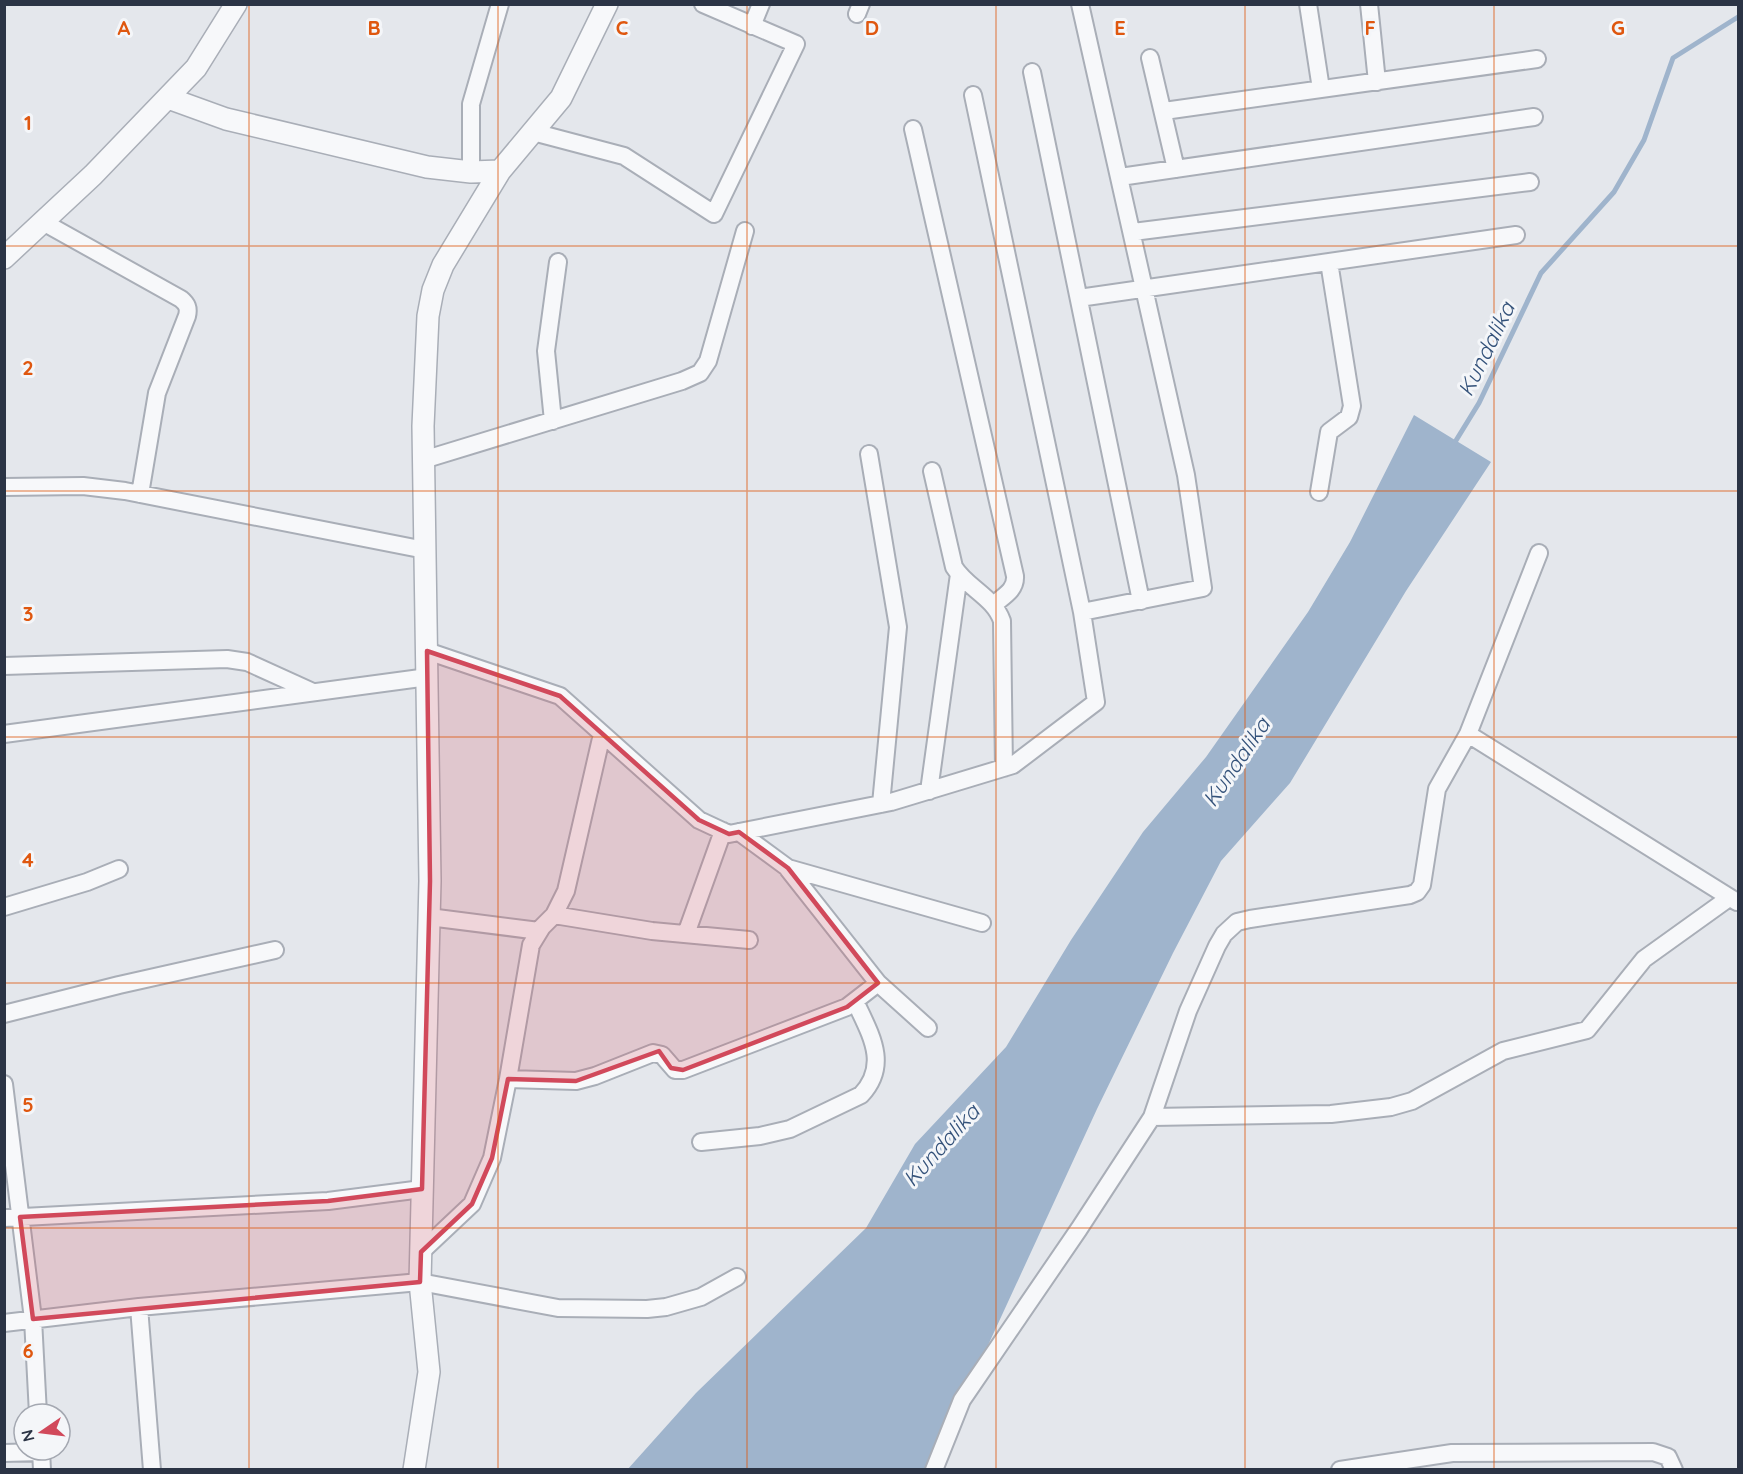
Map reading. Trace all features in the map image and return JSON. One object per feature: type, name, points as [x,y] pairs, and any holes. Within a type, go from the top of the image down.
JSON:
[{"type":"street","points":[[4,258],[93,175],[196,68],[236,4]]},
{"type":"street","points":[[471,172],[471,105],[500,4]]},
{"type":"street","points":[[414,1470],[429,1372],[420,1282],[429,917],[428,677],[423,460],[428,316],[433,290],[442,265],[500,171],[561,98],[607,4]]},
{"type":"street","points":[[533,132],[624,156],[714,214],[796,44],[703,4]]},
{"type":"street","points":[[752,26],[761,4]]},
{"type":"street","points":[[1080,4],[1186,475],[1203,588],[1082,612]]},
{"type":"street","points":[[1308,4],[1321,89]]},
{"type":"street","points":[[1369,4],[1377,82]]},
{"type":"street","points":[[1150,58],[1176,169]]},
{"type":"street","points":[[1164,111],[1538,59]]},
{"type":"street","points":[[1032,72],[1141,601]]},
{"type":"street","points":[[731,831],[881,804],[1013,765],[1096,702],[1082,612],[972,95]]},
{"type":"street","points":[[168,98],[226,119],[427,167],[471,172],[500,171]]},
{"type":"street","points":[[1120,177],[1534,117]]},
{"type":"street","points":[[913,129],[1015,576],[1012,589],[993,605]]},
{"type":"street","points":[[1132,232],[1530,182]]},
{"type":"street","points":[[43,222],[181,299],[186,304],[187,316],[157,393],[140,494]]},
{"type":"street","points":[[423,460],[682,381],[700,373],[708,361],[745,231]]},
{"type":"street","points":[[1079,298],[1516,235]]},
{"type":"street","points":[[553,420],[546,351],[558,262]]},
{"type":"street","points":[[1319,492],[1329,432],[1349,417],[1352,406],[1329,262]]},
{"type":"street","points":[[869,454],[898,627],[881,804]]},
{"type":"street","points":[[932,471],[952,561],[959,574],[999,612],[1003,628],[1004,768]]},
{"type":"street","points":[[4,487],[83,486],[140,494],[425,558]]},
{"type":"street","points":[[934,1470],[962,1400],[1152,1117],[1188,1011],[1224,934],[1237,922],[1410,895],[1417,892],[1422,885],[1437,789],[1468,734],[1539,553]]},
{"type":"street","points":[[929,790],[959,574]]},
{"type":"street","points":[[427,651],[560,696],[699,820],[731,831],[788,868],[982,923]]},
{"type":"street","points":[[4,666],[227,659],[247,662],[313,692]]},
{"type":"street","points":[[4,734],[428,677]]},
{"type":"street","points":[[1152,1117],[1331,1114],[1391,1107],[1412,1101],[1503,1051],[1587,1030],[1644,959],[1734,900],[1468,734]]},
{"type":"street","points":[[421,1252],[472,1204],[492,1158],[531,945],[554,915],[566,891],[602,735]]},
{"type":"street","points":[[686,934],[731,831]]},
{"type":"street","points":[[788,868],[878,983],[928,1028]]},
{"type":"street","points":[[4,907],[87,882],[119,869]]},
{"type":"street","points":[[554,915],[652,932],[749,940]]},
{"type":"street","points":[[429,917],[539,932]]},
{"type":"street","points":[[4,1014],[275,950]]},
{"type":"street","points":[[508,1078],[576,1081],[653,1053],[662,1055],[675,1070],[683,1070],[847,1007],[878,983]]},
{"type":"street","points":[[701,1142],[760,1136],[789,1129],[861,1095],[875,1074],[876,1059],[873,1040],[855,1002]]},
{"type":"street","points":[[4,1084],[12,1218],[33,1319],[38,1402]]},
{"type":"street","points":[[12,1218],[336,1200],[422,1189]]},
{"type":"street","points":[[4,1323],[138,1307],[420,1282],[558,1308],[647,1309],[666,1307],[701,1297],[737,1277]]},
{"type":"street","points":[[138,1307],[152,1470]]},
{"type":"street","points":[[1340,1470],[1452,1454],[1557,1452],[1653,1452],[1668,1457],[1674,1470]]},
{"type":"street","points":[[1557,1452],[1557,1470]]},
{"type":"highlighted area","points":[[427,651],[560,696],[699,820],[729,834],[739,832],[788,868],[878,983],[847,1007],[683,1070],[671,1068],[659,1051],[576,1081],[508,1079],[492,1158],[472,1204],[421,1252],[420,1282],[33,1319],[20,1217],[328,1201],[422,1189],[430,881]]},
{"type":"water","points":[[1414,415],[1491,462],[1406,591],[1290,783],[1221,861],[1097,1109],[931,1469],[627,1470],[696,1393],[866,1228],[915,1144],[1006,1047],[1071,940],[1143,832],[1206,757],[1308,612],[1350,542]]},
{"type":"waterway","name":"Kundalika","points":[[1452,447],[1479,403],[1541,273],[1614,192],[1644,140],[1673,58],[1738,17]]}]
